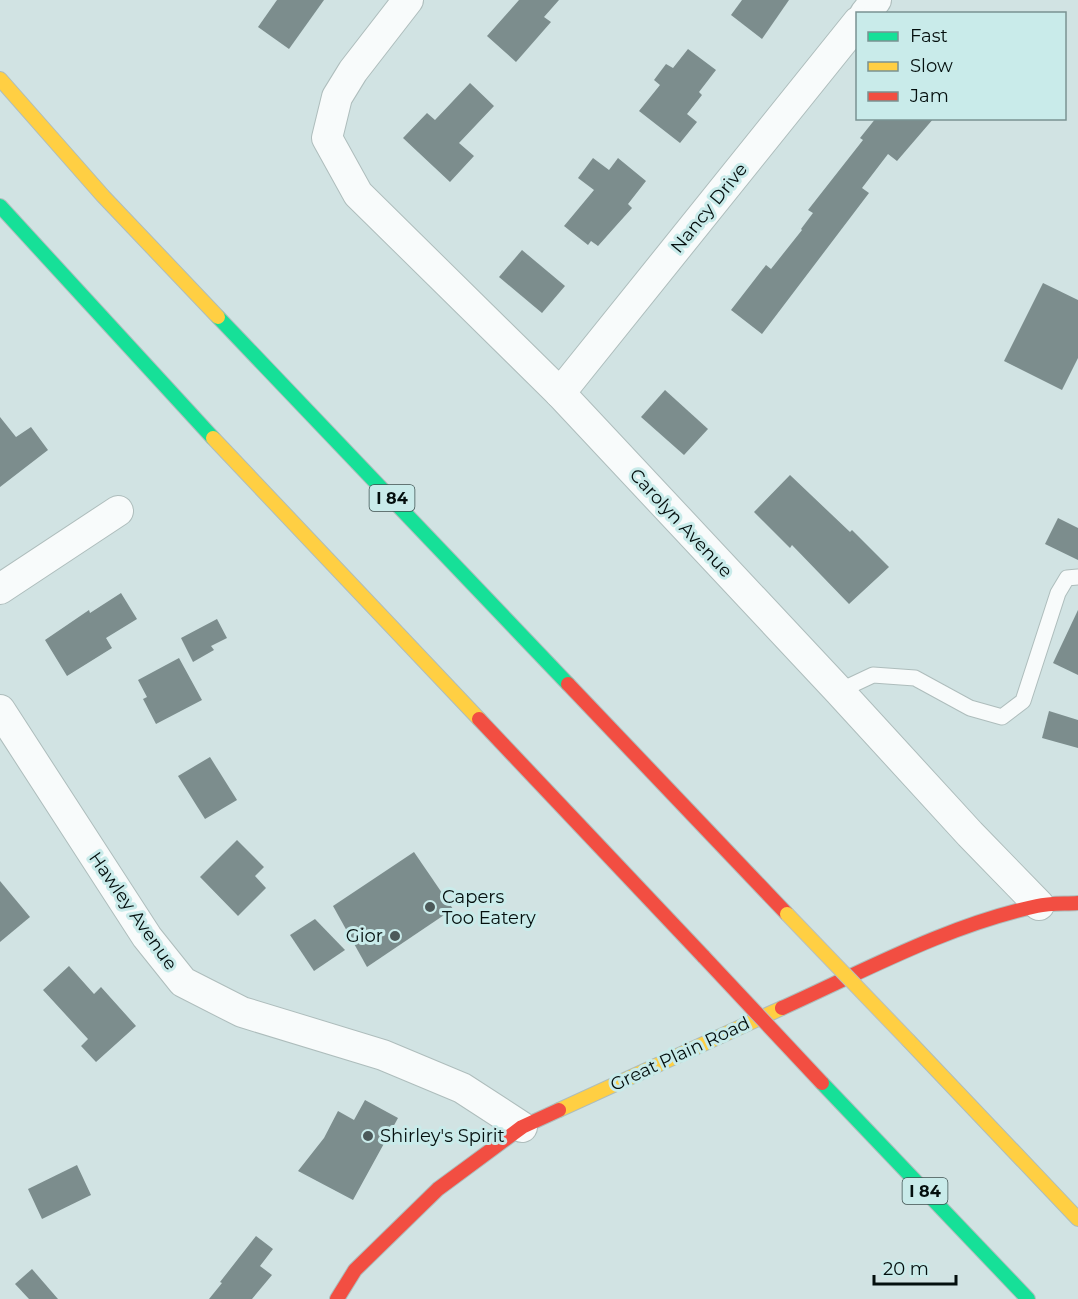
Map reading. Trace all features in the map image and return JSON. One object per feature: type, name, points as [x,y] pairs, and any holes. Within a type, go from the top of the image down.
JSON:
[{"type":"main road","name":"I 84","points":[[0,79],[104,196],[1078,1219]]},
{"type":"main road","name":"I 84","points":[[0,206],[154,375],[1028,1299]]},
{"type":"main road","name":"Great Plain Road","points":[[337,1299],[355,1270],[438,1189],[522,1127],[928,942],[981,921],[1039,906],[1078,903]]},
{"type":"street","name":"Carolyn Avenue","points":[[408,0],[353,71],[337,97],[327,138],[358,194],[560,393],[1039,906]]},
{"type":"street","points":[[867,12],[876,0]]},
{"type":"street","name":"Nancy Drive","points":[[560,393],[856,24]]},
{"type":"street","points":[[0,589],[118,511]]},
{"type":"street","name":"Hawley Avenue","points":[[0,710],[147,937],[183,982],[242,1012],[383,1055],[462,1088],[522,1127]]},
{"type":"lane","points":[[839,692],[873,675],[915,678],[970,708],[1002,717],[1023,701],[1058,594],[1067,578],[1078,577]]},
{"type":"building","points":[[277,0],[324,0],[289,49],[258,27]]},
{"type":"building","points":[[519,0],[559,0],[544,17],[551,22],[516,62],[487,36]]},
{"type":"building","points":[[742,0],[789,0],[762,39],[731,15]]},
{"type":"building","points":[[688,49],[716,70],[699,92],[702,95],[687,114],[697,122],[680,143],[639,111],[660,85],[654,80],[666,64],[673,68]]},
{"type":"building","points":[[470,83],[494,106],[459,143],[474,156],[450,182],[403,138],[427,113],[435,120]]},
{"type":"building","points":[[874,120],[932,120],[897,161],[888,154],[862,188],[869,193],[762,334],[731,310],[766,265],[771,269],[802,230],[813,213],[808,210],[863,140],[860,138]]},
{"type":"building","points":[[593,158],[609,170],[618,158],[646,181],[628,204],[632,208],[598,246],[591,241],[588,245],[564,226],[594,190],[578,178]]},
{"type":"building","points":[[522,250],[565,286],[542,313],[499,277]]},
{"type":"building","points":[[1043,283],[1078,300],[1078,358],[1062,390],[1004,361]]},
{"type":"building","points":[[665,390],[708,429],[684,455],[641,417]]},
{"type":"building","points":[[0,417],[16,437],[31,427],[48,450],[0,487]]},
{"type":"building","points":[[790,475],[850,532],[852,530],[889,567],[849,604],[792,545],[790,548],[754,512]]},
{"type":"building","points":[[1058,518],[1078,528],[1078,560],[1045,544]]},
{"type":"building","points":[[121,593],[137,619],[106,638],[112,648],[67,676],[45,640],[89,610],[90,613]]},
{"type":"building","points":[[1078,610],[1078,675],[1053,663]]},
{"type":"building","points":[[217,619],[227,638],[211,646],[214,650],[193,662],[181,638]]},
{"type":"building","points":[[179,658],[202,700],[156,724],[143,699],[147,697],[138,680]]},
{"type":"building","points":[[1049,711],[1078,720],[1078,748],[1042,738]]},
{"type":"building","points":[[210,757],[237,800],[205,819],[178,776]]},
{"type":"building","points":[[237,840],[264,867],[255,876],[266,888],[238,916],[200,877]]},
{"type":"building","points":[[414,852],[453,909],[367,967],[333,906]]},
{"type":"building","points":[[0,881],[30,917],[0,942]]},
{"type":"building","points":[[315,919],[345,950],[314,971],[290,935]]},
{"type":"building","points":[[69,966],[94,994],[101,987],[136,1026],[96,1062],[81,1046],[88,1039],[43,990]]},
{"type":"building","points":[[365,1100],[398,1118],[353,1200],[298,1171],[324,1138],[338,1111],[354,1120]]},
{"type":"building","points":[[77,1165],[91,1195],[42,1219],[28,1189]]},
{"type":"building","points":[[256,1236],[273,1249],[260,1266],[272,1275],[252,1299],[209,1299],[222,1283],[220,1282]]},
{"type":"building","points":[[32,1269],[58,1299],[29,1299],[15,1284]]},
{"type":"traffic: fast","points":[[0,206],[213,438]]},
{"type":"traffic: fast","points":[[218,317],[568,684]]},
{"type":"traffic: fast","points":[[822,1083],[1028,1299]]},
{"type":"traffic: slow","points":[[0,79],[103,196],[218,317]]},
{"type":"traffic: slow","points":[[213,438],[479,719]]},
{"type":"traffic: slow","points":[[787,914],[909,1041]]},
{"type":"traffic: slow","points":[[559,1110],[782,1008]]},
{"type":"traffic: slow","points":[[909,1041],[1078,1219]]},
{"type":"traffic: jam","points":[[568,684],[787,914]]},
{"type":"traffic: jam","points":[[479,719],[704,957]]},
{"type":"traffic: jam","points":[[782,1008],[907,950],[971,925],[1037,906],[1078,903]]},
{"type":"traffic: jam","points":[[704,957],[822,1083]]},
{"type":"traffic: jam","points":[[337,1299],[355,1270],[438,1189],[522,1127],[559,1110]]},
{"type":"place","name":"Capers Too Eatery","points":[[430,907]]},
{"type":"place","name":"Gior","points":[[395,936]]},
{"type":"place","name":"Shirley's Spirit","points":[[368,1136]]}]
